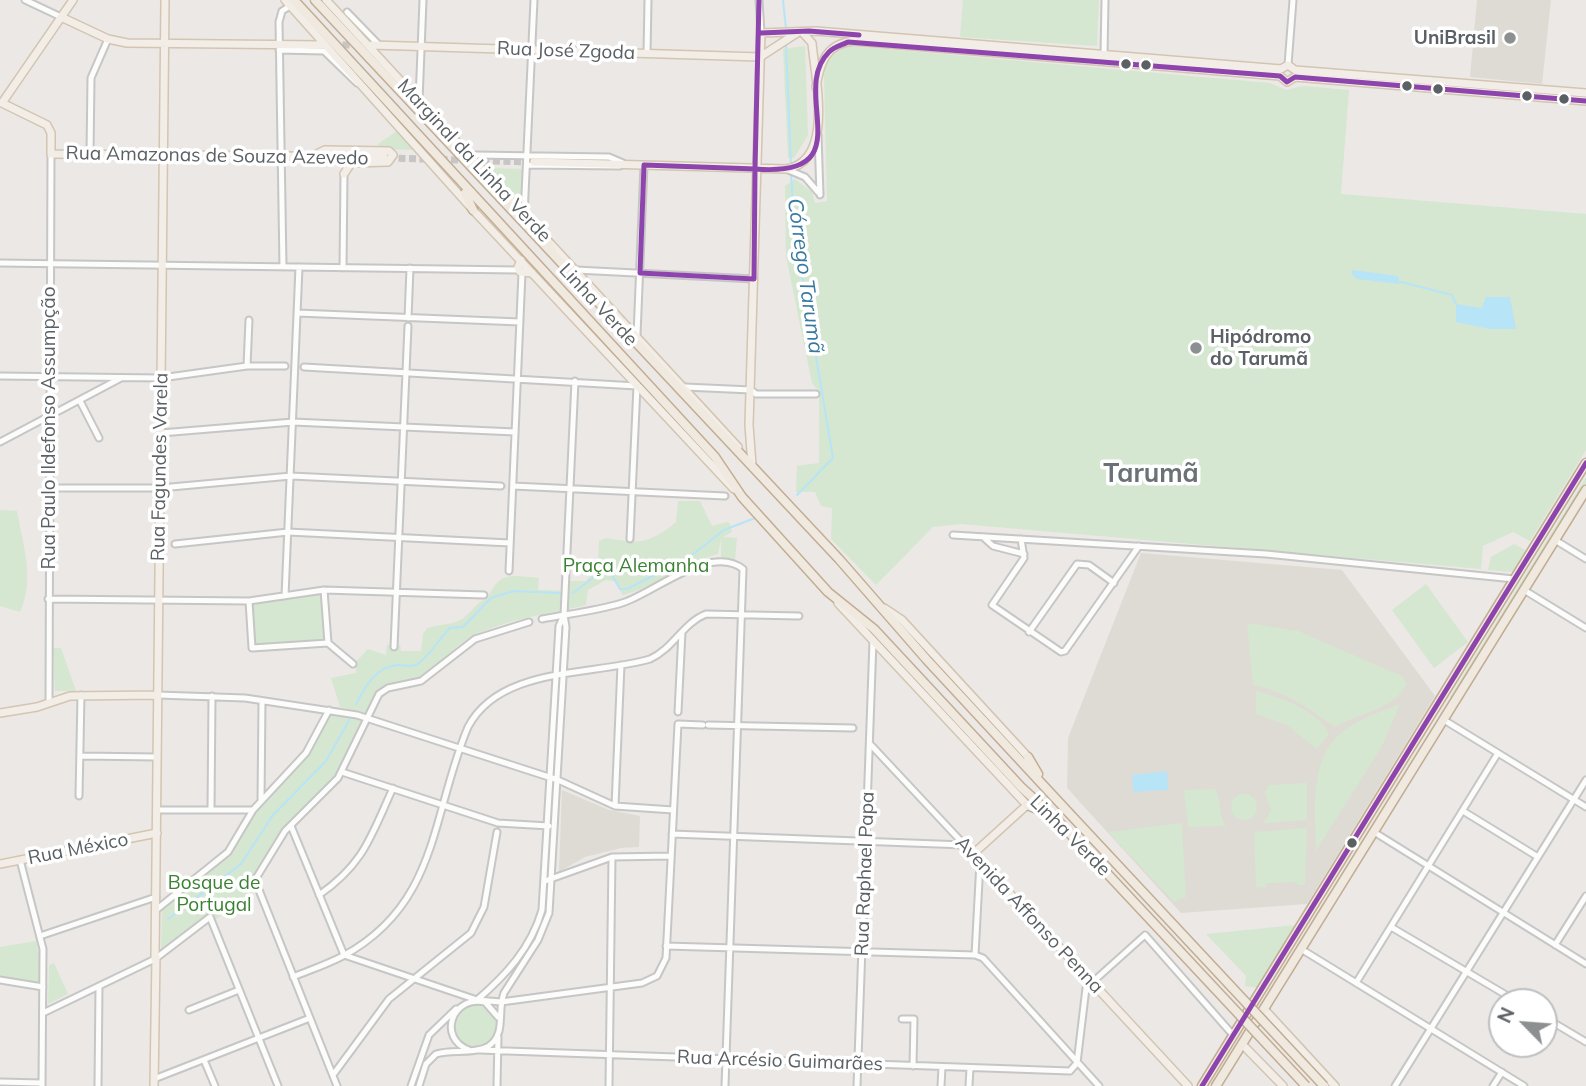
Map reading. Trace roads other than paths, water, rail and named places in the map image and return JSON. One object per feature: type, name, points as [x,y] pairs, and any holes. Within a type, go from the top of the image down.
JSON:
[{"type":"highway","name":"Linha Verde","points":[[315,0],[884,608],[927,660],[1324,1086]]},
{"type":"highway","name":"Linha Verde","points":[[290,2],[715,457],[742,497],[828,592],[874,629],[1306,1086]]},
{"type":"highway","points":[[461,184],[473,210]]},
{"type":"highway","points":[[542,233],[558,262]]},
{"type":"highway","points":[[1202,1086],[1586,463]]},
{"type":"highway","points":[[1216,1086],[1586,490]]},
{"type":"highway","points":[[1419,733],[1423,741],[1430,741]]},
{"type":"highway","points":[[1409,750],[1416,750],[1420,757]]},
{"type":"highway","points":[[1028,757],[1044,786]]},
{"type":"highway","points":[[1027,805],[1051,814]]},
{"type":"main road","points":[[51,154],[50,127],[1,103],[73,0]]},
{"type":"main road","name":"Rua Fagundes Varela","points":[[154,1083],[165,0]]},
{"type":"main road","name":"Marginal da Linha Verde","points":[[326,0],[728,433],[762,478]]},
{"type":"main road","name":"Marginal da Linha Verde","points":[[290,2],[473,210],[742,497]]},
{"type":"main road","points":[[61,17],[108,40],[279,47],[321,45]]},
{"type":"main road","points":[[752,465],[749,425],[761,33],[782,37]]},
{"type":"main road","points":[[760,57],[782,37],[796,33],[1104,55],[1586,101]]},
{"type":"main road","points":[[531,164],[626,164],[792,170],[810,157],[818,135],[812,43],[796,33]]},
{"type":"main road","points":[[816,87],[824,56],[838,44],[853,41],[1586,93]]},
{"type":"main road","name":"Rua José Zgoda","points":[[376,46],[760,57]]},
{"type":"main road","points":[[313,156],[325,150],[389,151],[393,155],[388,162],[351,163],[344,174]]},
{"type":"main road","name":"Rua Amazonas de Souza Azevedo","points":[[51,154],[384,158]]},
{"type":"main road","points":[[313,156],[339,161],[344,174]]},
{"type":"main road","points":[[521,260],[520,272],[532,273]]},
{"type":"main road","points":[[728,433],[742,440],[749,425]]},
{"type":"main road","name":"Linha Verde","points":[[828,592],[1027,805]]},
{"type":"main road","name":"Linha Verde","points":[[884,608],[902,620],[1028,757]]},
{"type":"main road","points":[[0,713],[82,695],[158,695]]},
{"type":"main road","points":[[973,854],[1027,805]]},
{"type":"main road","name":"Rua México","points":[[0,864],[157,833]]},
{"type":"main road","name":"Avenida Affonso Penna","points":[[973,854],[1188,1086]]},
{"type":"main road","points":[[1264,1009],[1335,1086]]},
{"type":"main road","points":[[1242,1044],[1283,1086]]},
{"type":"street","points":[[25,0],[61,17]]},
{"type":"street","points":[[419,101],[423,0]]},
{"type":"street","points":[[524,216],[531,164],[527,156],[534,0]]},
{"type":"street","points":[[647,54],[648,0]]},
{"type":"street","points":[[760,0],[761,33]]},
{"type":"street","points":[[1104,55],[1105,0]]},
{"type":"street","points":[[1288,72],[1293,0]]},
{"type":"street","points":[[283,267],[279,47],[280,15],[290,2]]},
{"type":"street","points":[[347,12],[376,46]]},
{"type":"street","points":[[90,154],[91,78],[108,40]]},
{"type":"street","points":[[279,47],[324,51],[346,75],[365,87]]},
{"type":"street","points":[[406,87],[419,78]]},
{"type":"street","points":[[792,170],[810,180],[820,195],[818,135]]},
{"type":"street","name":"Rua Paulo Ildefonso Assumpção","points":[[49,703],[51,154]]},
{"type":"street","points":[[475,155],[609,158],[626,164]]},
{"type":"street","points":[[637,335],[643,165]]},
{"type":"street","points":[[343,268],[344,174]]},
{"type":"street","points":[[0,263],[520,272],[509,571]]},
{"type":"street","points":[[285,596],[299,267]]},
{"type":"street","points":[[408,317],[410,268]]},
{"type":"street","points":[[576,270],[754,279]]},
{"type":"street","points":[[297,313],[520,322]]},
{"type":"street","points":[[247,366],[249,320]]},
{"type":"street","points":[[394,647],[408,326]]},
{"type":"street","points":[[0,376],[161,378],[247,366],[285,366]]},
{"type":"street","points":[[304,367],[637,386],[630,539]]},
{"type":"street","points":[[617,383],[626,375]]},
{"type":"street","points":[[0,443],[122,378]]},
{"type":"street","points":[[496,1086],[500,1002],[541,934],[549,913],[553,878],[558,780],[559,626],[564,615],[575,381]]},
{"type":"street","points":[[685,387],[751,390],[756,394],[816,394]]},
{"type":"street","points":[[636,399],[645,393]]},
{"type":"street","points":[[80,401],[99,438]]},
{"type":"street","points":[[161,433],[293,422],[515,432]]},
{"type":"street","points":[[49,488],[160,488],[290,476],[501,486]]},
{"type":"street","points":[[513,486],[725,496]]},
{"type":"street","points":[[175,544],[288,532],[510,543]]},
{"type":"street","points":[[953,535],[1266,554],[1514,579]]},
{"type":"street","points":[[983,536],[993,546],[1024,554]]},
{"type":"street","points":[[1021,539],[1020,547],[1024,554]]},
{"type":"street","points":[[1555,540],[1586,559]]},
{"type":"street","points":[[1024,554],[992,605],[1056,651],[1065,651],[1139,546]]},
{"type":"street","points":[[1029,632],[1077,564],[1089,565],[1114,583]]},
{"type":"street","points":[[542,619],[628,601],[701,565],[735,565],[743,569],[725,1086]]},
{"type":"street","points":[[48,599],[249,601],[324,590],[484,596]]},
{"type":"street","points":[[324,590],[328,643]]},
{"type":"street","points":[[1524,590],[1586,628]]},
{"type":"street","points":[[249,601],[252,648],[328,643],[353,664]]},
{"type":"street","points":[[293,976],[344,956],[388,922],[409,898],[424,867],[460,748],[471,721],[494,696],[513,686],[655,656],[706,614],[799,616]]},
{"type":"street","points":[[337,1086],[255,880],[291,826],[342,772],[373,701],[383,690],[421,681],[454,652],[483,635],[528,622]]},
{"type":"street","points":[[678,712],[682,632]]},
{"type":"street","name":"Rua Raphael Papa","points":[[857,1086],[873,640]]},
{"type":"street","points":[[873,662],[880,653],[887,655]]},
{"type":"street","points":[[615,806],[621,665]]},
{"type":"street","points":[[477,1000],[508,972],[529,942],[542,910],[560,676]]},
{"type":"street","points":[[79,796],[82,695]]},
{"type":"street","points":[[158,695],[212,696],[262,701],[367,718],[558,780],[615,806],[673,810]]},
{"type":"street","points":[[211,810],[212,696]]},
{"type":"street","points":[[261,801],[262,701]]},
{"type":"street","points":[[156,910],[226,855],[253,810],[306,753],[329,710]]},
{"type":"street","points":[[1444,720],[1586,807]]},
{"type":"street","points":[[411,1086],[429,1035],[444,1017],[459,1006],[477,1000],[500,1002],[642,983],[657,976],[665,962],[678,724],[853,728]]},
{"type":"street","name":"Avenida Affonso Penna","points":[[870,744],[973,854]]},
{"type":"street","points":[[1356,982],[1498,753]]},
{"type":"street","points":[[80,755],[157,757]]},
{"type":"street","points":[[342,772],[502,824],[556,826]]},
{"type":"street","points":[[1395,1086],[1586,780]]},
{"type":"street","points":[[319,895],[344,877],[359,860],[393,788]]},
{"type":"street","points":[[157,810],[253,810]]},
{"type":"street","points":[[1463,811],[1538,857]]},
{"type":"street","points":[[291,826],[344,956],[477,1000],[491,1006],[499,1019]]},
{"type":"street","points":[[332,1075],[383,1006],[460,945],[475,927],[484,907],[497,832]]},
{"type":"street","points":[[1374,832],[1586,964]]},
{"type":"street","points":[[672,835],[964,845]]},
{"type":"street","points":[[545,881],[612,857],[671,856]]},
{"type":"street","points":[[609,1086],[613,987],[612,857]]},
{"type":"street","points":[[0,1082],[42,1085],[43,987],[40,936],[20,860]]},
{"type":"street","points":[[975,955],[979,862]]},
{"type":"street","points":[[1555,945],[1586,896]]},
{"type":"street","points":[[40,936],[156,897]]},
{"type":"street","points":[[43,1013],[155,959],[209,917],[278,1086]]},
{"type":"street","points":[[1391,927],[1495,988]]},
{"type":"street","points":[[1077,1063],[1086,988],[1145,935],[1233,1035]]},
{"type":"street","points":[[666,946],[975,955],[984,958],[1099,1086]]},
{"type":"street","points":[[1301,949],[1524,1086]]},
{"type":"street","points":[[0,980],[43,987]]},
{"type":"street","points":[[98,1086],[99,986]]},
{"type":"street","points":[[189,1010],[239,990]]},
{"type":"street","points":[[456,992],[459,1006],[451,1021],[453,1037],[464,1048],[475,1050],[494,1043],[498,1035]]},
{"type":"street","points":[[154,1083],[310,1018]]},
{"type":"street","points":[[902,1019],[914,1020],[913,1066]]},
{"type":"street","points":[[1558,1025],[1586,1042]]},
{"type":"street","name":"Rua Arcésio Guimarães","points":[[419,1086],[426,1064],[436,1054],[475,1050],[1067,1072],[1077,1063]]},
{"type":"street","points":[[204,1060],[215,1086]]},
{"type":"street","points":[[941,1086],[942,1067]]},
{"type":"street","points":[[969,1086],[970,1068]]},
{"type":"street","points":[[1493,1086],[1502,1072]]},
{"type":"water","points":[[1352,270],[1398,276],[1400,284],[1357,279],[1352,275]]},
{"type":"water","points":[[1486,297],[1510,297],[1516,329],[1490,329],[1456,322],[1456,304],[1482,308]]},
{"type":"water","points":[[1167,771],[1168,790],[1133,792],[1132,775]]},
{"type":"waterway","name":"Córrego Tarumã","points":[[783,0],[786,29]]},
{"type":"waterway","name":"Córrego Tarumã","points":[[786,45],[791,165]]},
{"type":"waterway","name":"Córrego Tarumã","points":[[791,174],[795,232],[833,458],[797,495]]},
{"type":"waterway","points":[[1401,282],[1452,295],[1456,304]]},
{"type":"waterway","name":"Córrego Tarumã","points":[[573,593],[602,571],[612,575],[620,589],[627,589],[688,558],[724,530],[755,518]]},
{"type":"waterway","name":"Córrego Tarumã","points":[[356,704],[377,673],[398,665],[417,665],[450,628],[463,627],[491,598],[513,591],[560,593]]},
{"type":"waterway","name":"Córrego Tarumã","points":[[168,919],[241,864],[273,815],[326,761],[351,717]]},
{"type":"tunnel","points":[[332,45],[359,45]]},
{"type":"tunnel","points":[[388,158],[530,162]]},
{"type":"place","name":"UniBrasil","points":[[1510,38]]},
{"type":"place","name":"Hipódromo do Tarumã","points":[[1196,348]]},
{"type":"district","name":"Tarumã","points":[[1151,474]]},
{"type":"park label","name":"Praça Alemanha","points":[[636,566]]},
{"type":"park label","name":"Bosque de Portugal","points":[[214,894]]}]
